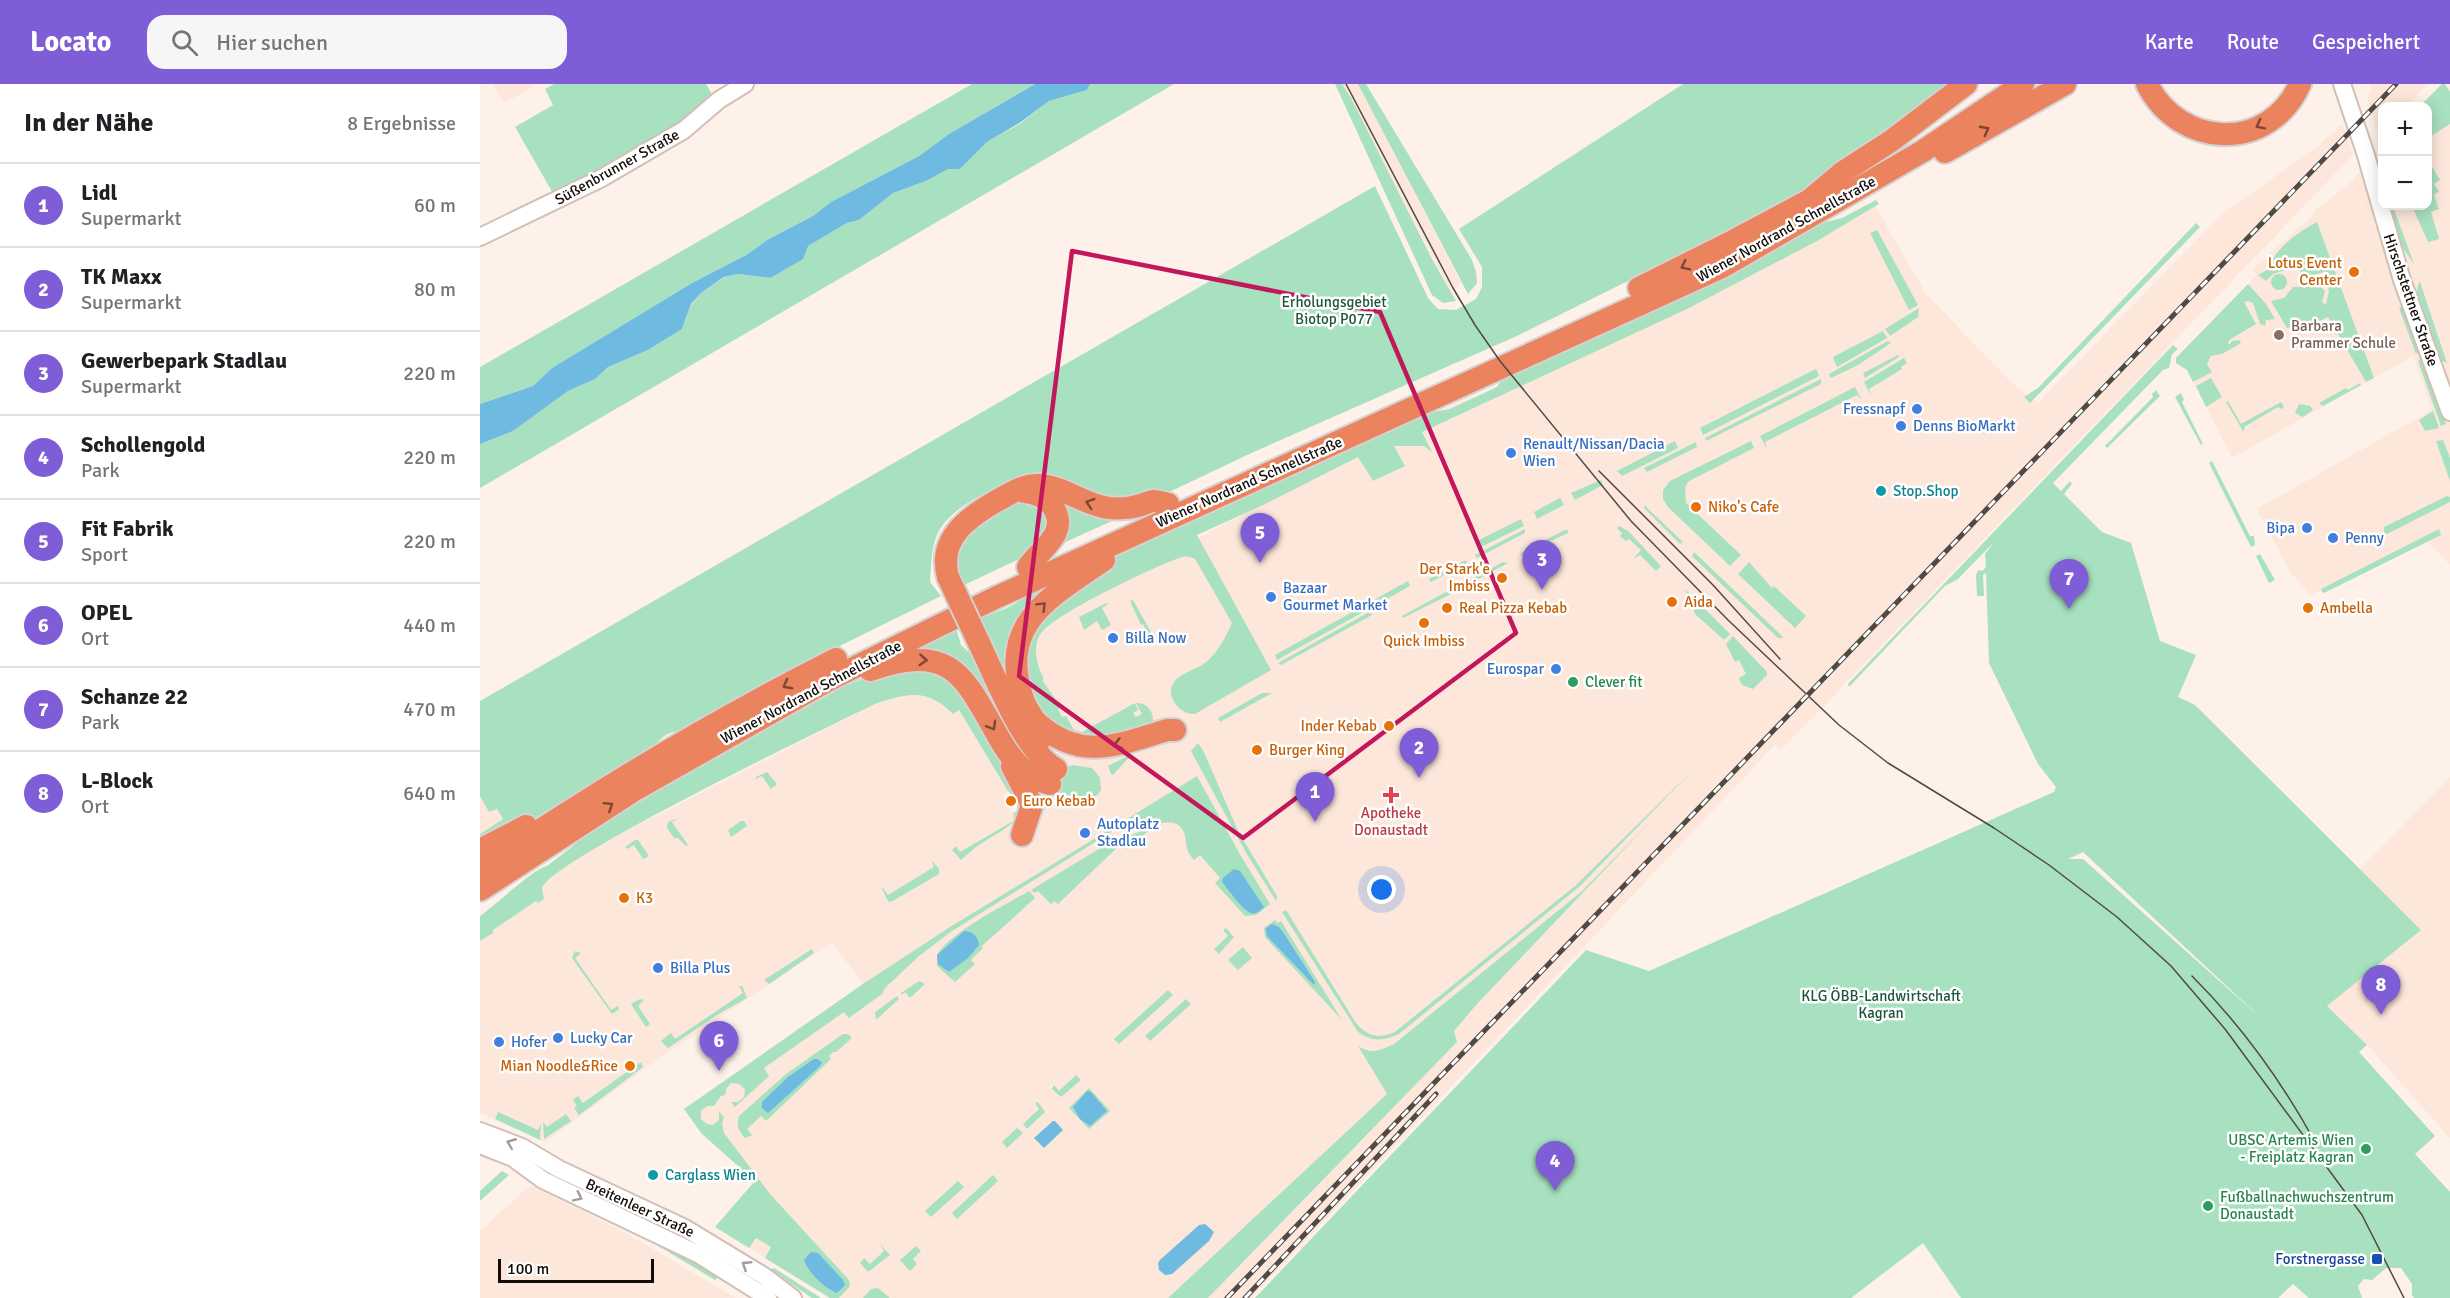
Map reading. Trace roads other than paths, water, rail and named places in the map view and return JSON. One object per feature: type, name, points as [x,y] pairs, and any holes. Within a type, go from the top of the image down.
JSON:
[{"type":"highway","points":[[1811,199],[1843,172],[1891,141],[1966,84]]},
{"type":"highway","name":"Wiener Nordrand Schnellstraße","points":[[480,890],[559,837],[678,765],[827,681],[1167,512],[1733,242],[1858,174],[1997,84]]},
{"type":"highway","name":"Wiener Nordrand Schnellstraße","points":[[480,870],[584,802],[726,718],[826,664],[1028,567],[1167,512],[1722,267],[1923,151],[2023,84]]},
{"type":"highway","points":[[1838,202],[1929,160],[2066,84]]},
{"type":"highway","points":[[2147,84],[2157,102],[2180,122],[2199,131],[2220,135],[2250,130],[2269,121],[2285,108],[2300,84]]},
{"type":"highway","points":[[1058,771],[1025,737],[1030,726],[1016,656],[1023,628],[1052,596],[1105,559],[1154,534],[1167,512],[1154,501],[1131,507],[1107,507],[1092,505],[1042,485],[1028,485],[986,507],[959,528],[948,546],[945,566],[979,643],[1030,726],[1058,771]]},
{"type":"highway","points":[[1014,492],[1040,495],[1057,513],[1058,525],[1054,537],[1047,548],[1036,554],[1028,567]]},
{"type":"highway","points":[[827,681],[840,684],[888,664],[913,659],[941,662],[966,682],[1008,753],[1024,772],[1034,779],[1058,771]]},
{"type":"highway","points":[[1030,726],[1068,744],[1088,748],[1109,747],[1167,730],[1175,730]]},
{"type":"highway","points":[[1008,753],[1012,766],[1032,805],[1022,835]]},
{"type":"highway","points":[[480,850],[570,801],[584,802]]},
{"type":"highway","points":[[480,908],[546,856],[559,837]]},
{"type":"main road","name":"Süßenbrunner Straße","points":[[480,237],[600,179],[684,130],[719,100],[746,84]]},
{"type":"main road","name":"Hirschstettner Straße","points":[[2342,84],[2365,152],[2405,288],[2450,412]]},
{"type":"main road","name":"Breitenleer Straße","points":[[480,1131],[522,1147],[559,1170],[685,1228],[755,1271],[793,1298]]},
{"type":"main road","name":"Breitenleer Straße","points":[[480,1145],[513,1158],[543,1180],[698,1254],[768,1298]]},
{"type":"water","points":[[1035,84],[1090,84],[1087,90],[1049,101],[1021,122],[987,142],[960,169],[948,169],[926,181],[893,193],[859,220],[847,223],[808,246],[803,259],[770,278],[738,274],[724,277],[701,293],[691,304],[682,329],[648,350],[608,367],[595,379],[568,391],[513,431],[480,444],[480,404],[533,386],[552,368],[692,283],[748,254],[767,240],[813,216],[831,202],[919,156],[949,134]]},
{"type":"water","points":[[1234,869],[1240,871],[1264,907],[1258,912],[1251,913],[1244,908],[1222,882],[1223,878]]},
{"type":"water","points":[[1272,924],[1283,932],[1315,982],[1314,985],[1267,936],[1266,928]]},
{"type":"water","points":[[964,931],[974,935],[979,945],[968,958],[949,972],[938,964],[937,955]]},
{"type":"water","points":[[814,1059],[822,1063],[817,1069],[768,1113],[762,1108],[762,1102],[788,1077]]},
{"type":"water","points":[[1087,1091],[1091,1092],[1107,1111],[1090,1126],[1080,1119],[1073,1107]]},
{"type":"water","points":[[1053,1121],[1063,1130],[1044,1148],[1034,1138]]},
{"type":"water","points":[[1205,1224],[1214,1232],[1209,1241],[1172,1274],[1165,1275],[1159,1270],[1160,1260],[1199,1225]]},
{"type":"water","points":[[811,1252],[818,1253],[843,1280],[845,1285],[837,1293],[822,1284],[809,1269],[804,1260]]},
{"type":"tram line","points":[[1346,84],[1453,288],[1475,325],[1500,361],[1631,521],[1728,620],[1839,725],[1888,763],[1994,828],[2049,865],[2117,917],[2171,966],[2225,1029],[2362,1215],[2404,1298]]},
{"type":"tram line","points":[[1599,471],[1713,585],[1780,659]]},
{"type":"tram line","points":[[2192,976],[2228,1014],[2260,1054],[2315,1142]]},
{"type":"railway","points":[[1227,1298],[2396,84]]},
{"type":"railway","points":[[1245,1298],[1436,1094]]},
{"type":"place","name":"Lotus Event Center","points":[[2354,272]]},
{"type":"place","name":"Barbara Prammer Schule","points":[[2279,335]]},
{"type":"place","name":"Fressnapf","points":[[1917,409]]},
{"type":"place","name":"Denns BioMarkt","points":[[1901,426]]},
{"type":"place","name":"Renault/Nissan/Dacia Wien","points":[[1511,453]]},
{"type":"place","name":"Stop.Shop","points":[[1881,491]]},
{"type":"place","name":"Niko's Cafe","points":[[1696,507]]},
{"type":"place","name":"Bipa","points":[[2307,528]]},
{"type":"place","name":"Penny","points":[[2333,538]]},
{"type":"place","name":"Fit Fabrik","points":[[1260,563]]},
{"type":"place","name":"Der Stark'e Imbiss","points":[[1502,578]]},
{"type":"place","name":"Gewerbepark Stadlau","points":[[1542,590]]},
{"type":"place","name":"Bazaar Gourmet Market","points":[[1271,597]]},
{"type":"place","name":"Aida","points":[[1672,602]]},
{"type":"place","name":"Real Pizza Kebab","points":[[1447,608]]},
{"type":"place","name":"Ambella","points":[[2308,608]]},
{"type":"place","name":"Schanze 22","points":[[2069,609]]},
{"type":"place","name":"Quick Imbiss","points":[[1424,623]]},
{"type":"place","name":"Billa Now","points":[[1113,638]]},
{"type":"place","name":"Eurospar","points":[[1556,669]]},
{"type":"place","name":"Clever fit","points":[[1573,682]]},
{"type":"place","name":"Inder Kebab","points":[[1389,726]]},
{"type":"place","name":"Burger King","points":[[1257,750]]},
{"type":"place","name":"TK Maxx","points":[[1419,778]]},
{"type":"place","name":"Apotheke Donaustadt","points":[[1391,795]]},
{"type":"place","name":"Euro Kebab","points":[[1011,801]]},
{"type":"place","name":"Lidl","points":[[1315,822]]},
{"type":"place","name":"Autoplatz Stadlau","points":[[1085,833]]},
{"type":"place","name":"K3","points":[[624,898]]},
{"type":"place","name":"Billa Plus","points":[[658,968]]},
{"type":"place","name":"L-Block","points":[[2381,1015]]},
{"type":"place","name":"Lucky Car","points":[[558,1038]]},
{"type":"place","name":"Hofer","points":[[499,1042]]},
{"type":"place","name":"Mian Noodle&Rice","points":[[630,1066]]},
{"type":"place","name":"OPEL","points":[[719,1071]]},
{"type":"place","name":"UBSC Artemis Wien - Freiplatz Kagran","points":[[2366,1149]]},
{"type":"place","name":"Carglass Wien","points":[[653,1175]]},
{"type":"place","name":"Schollengold","points":[[1555,1191]]},
{"type":"place","name":"Fußballnachwuchszentrum Donaustadt","points":[[2208,1206]]},
{"type":"place","name":"Forstnergasse","points":[[2377,1259]]},
{"type":"park label","name":"Erholungsgebiet Biotop P077","points":[[1334,310]]},
{"type":"park label","name":"KLG ÖBB-Landwirtschaft Kagran","points":[[1881,1004]]}]
